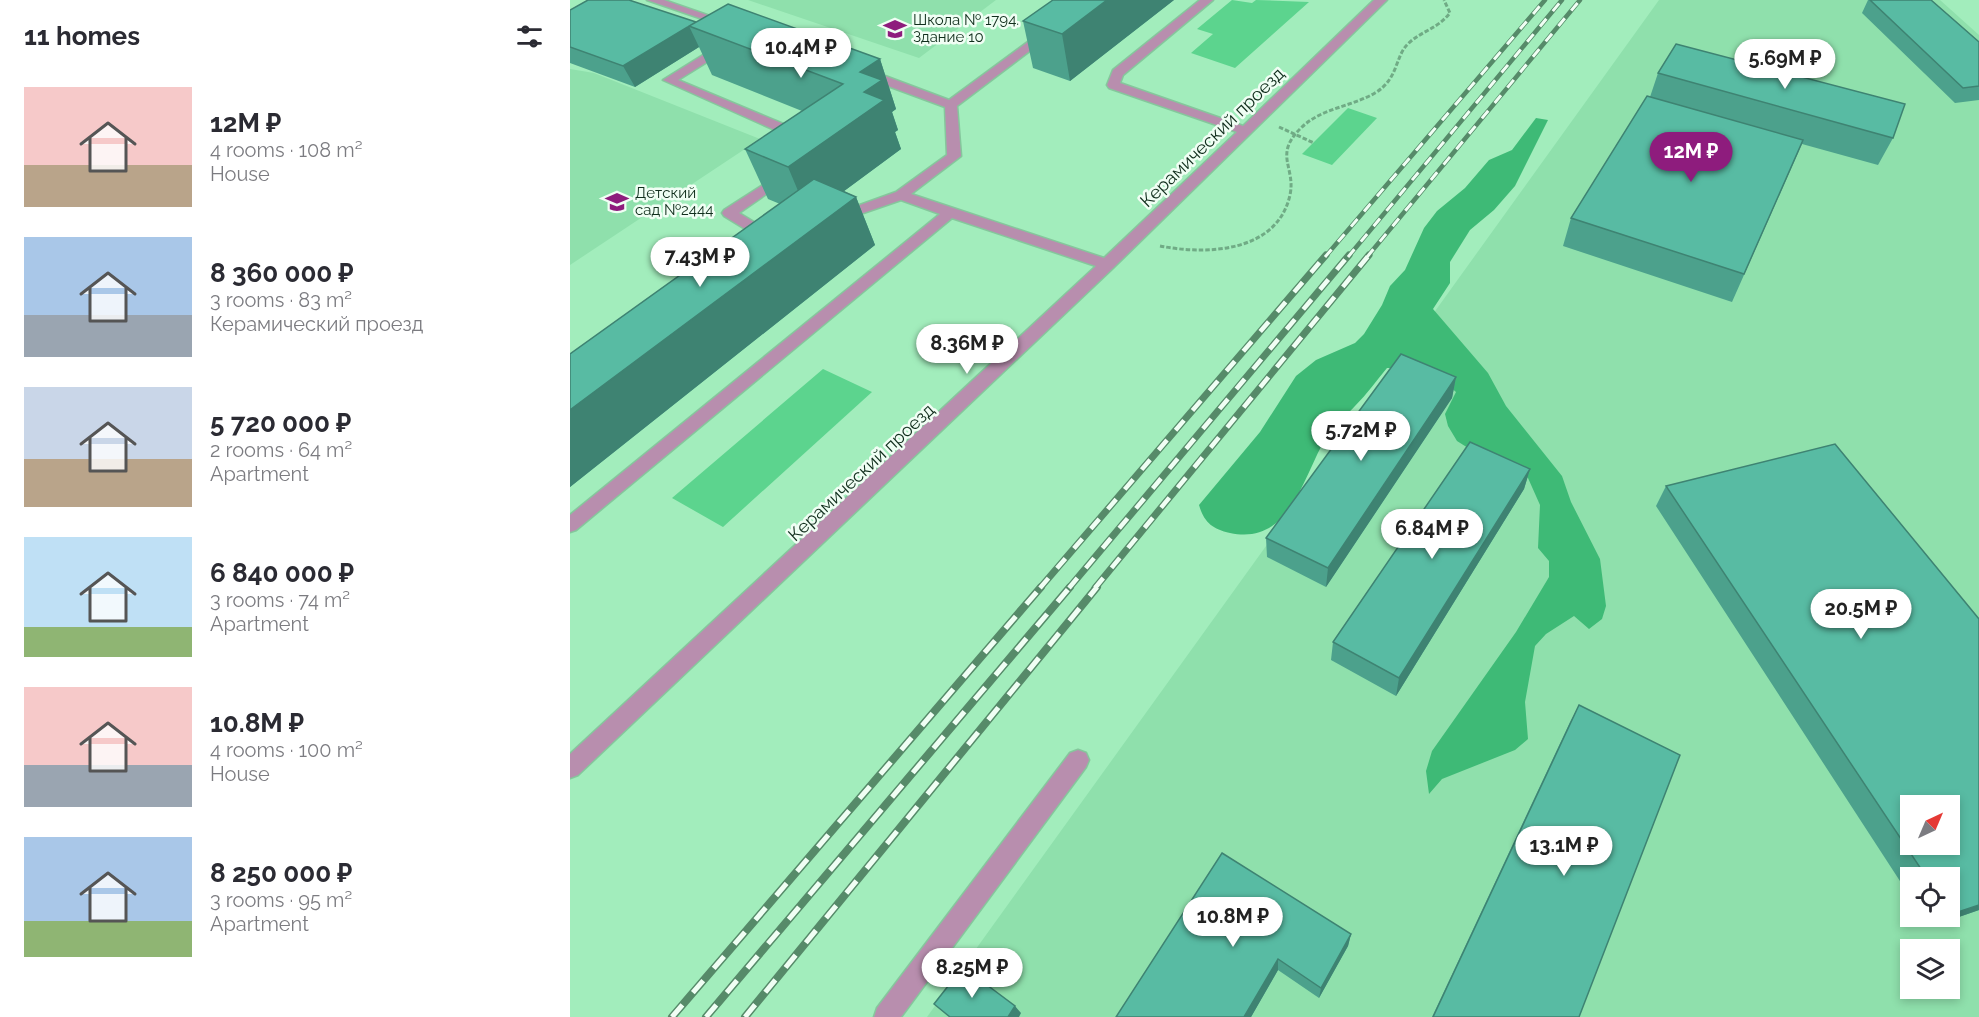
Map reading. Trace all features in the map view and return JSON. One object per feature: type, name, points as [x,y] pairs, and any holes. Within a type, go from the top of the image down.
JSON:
[{"type":"street","points":[[653,0],[739,32],[669,80],[815,142]]},
{"type":"street","points":[[1207,0],[1118,73],[1113,85],[1246,131]]},
{"type":"street","name":"Керамический проезд","points":[[570,768],[807,550],[1108,265],[1381,0]]},
{"type":"street","points":[[951,105],[1054,28]]},
{"type":"street","points":[[850,68],[951,105]]},
{"type":"street","points":[[827,222],[901,195],[954,156],[951,105]]},
{"type":"street","points":[[774,242],[729,213],[796,167]]},
{"type":"street","points":[[901,195],[1108,265]]},
{"type":"street","points":[[570,525],[950,213]]},
{"type":"street","points":[[886,1017],[1078,760]]},
{"type":"path","points":[[1157,245],[1185,252],[1239,247],[1258,238],[1275,225],[1284,211],[1290,194],[1284,159],[1286,148],[1294,134],[1324,112],[1373,94],[1385,86],[1394,76],[1408,42],[1446,20],[1450,13],[1444,0]]},
{"type":"path","points":[[1280,128],[1314,143]]},
{"type":"shaded area","name":"Школа № 1794. Здание 10","points":[[748,0],[996,0],[919,58]]},
{"type":"shaded area","points":[[1232,0],[1252,3],[1256,0],[1309,2],[1235,68],[1191,53],[1213,34],[1197,29]]},
{"type":"shaded area","points":[[1659,0],[1940,0],[1979,35],[1979,1017],[927,1017]]},
{"type":"shaded area","name":"Детский сад №2444","points":[[570,69],[594,73],[760,139],[570,265]]},
{"type":"shaded area","points":[[1348,108],[1377,118],[1332,165],[1302,154]]},
{"type":"shaded area","points":[[1536,118],[1548,120],[1515,186],[1494,210],[1470,230],[1450,262],[1450,283],[1433,309],[1488,373],[1506,406],[1562,476],[1571,502],[1600,559],[1606,606],[1602,619],[1589,629],[1574,616],[1546,634],[1535,646],[1525,702],[1528,739],[1515,750],[1442,779],[1429,794],[1426,771],[1432,751],[1516,632],[1549,577],[1549,561],[1538,548],[1540,505],[1528,478],[1516,467],[1484,458],[1457,441],[1448,426],[1445,414],[1456,392],[1449,386],[1424,374],[1406,369],[1387,368],[1364,397],[1330,432],[1292,504],[1268,529],[1251,534],[1224,531],[1210,524],[1203,516],[1199,505],[1260,432],[1296,376],[1316,360],[1355,343],[1364,334],[1382,305],[1390,286],[1405,270],[1424,228],[1437,211],[1465,188],[1489,160],[1512,150]]},
{"type":"shaded area","points":[[823,369],[872,392],[723,527],[672,498]]},
{"type":"building","points":[[588,0],[629,0],[696,22],[623,66],[570,47],[570,10]]},
{"type":"building","points":[[1053,0],[1107,0],[1062,34],[1023,21]]},
{"type":"building","points":[[1870,0],[1931,0],[1979,42],[1979,86],[1963,88]]},
{"type":"building","points":[[728,4],[880,59],[860,72],[882,80],[864,92],[884,100],[788,167],[745,149],[843,84],[689,26]]},
{"type":"building","points":[[1676,44],[1905,104],[1893,138],[1658,73]]},
{"type":"building","points":[[1647,96],[1803,140],[1744,274],[1571,218]]},
{"type":"building","points":[[814,179],[856,197],[570,410],[570,354]]},
{"type":"building","points":[[1401,354],[1456,377],[1328,568],[1266,538]]},
{"type":"building","points":[[1470,442],[1530,469],[1399,678],[1333,642]]},
{"type":"building","points":[[1835,444],[1979,619],[1979,905],[1960,911],[1960,867],[1920,867],[1912,855],[1960,855],[1960,795],[1900,795],[1900,837],[1666,486]]},
{"type":"building","points":[[1579,705],[1680,755],[1579,1017],[1433,1017]]},
{"type":"building","points":[[1222,853],[1351,934],[1321,988],[1278,959],[1244,1017],[1116,1017]]},
{"type":"building","points":[[963,967],[1015,1006],[1008,1017],[950,1017],[934,1004]]},
{"type":"railway","points":[[1325,257],[1545,0]]},
{"type":"railway","points":[[1348,257],[1562,0]]},
{"type":"railway","points":[[1367,257],[1580,0]]},
{"type":"railway","points":[[1040,588],[1326,255]]},
{"type":"railway","points":[[1069,588],[1349,255]]},
{"type":"railway","points":[[1095,588],[1369,255]]},
{"type":"railway","points":[[672,1017],[1041,587]]},
{"type":"railway","points":[[706,1017],[1070,587]]},
{"type":"railway","points":[[745,1017],[1097,587]]},
{"type":"place","name":"Школа № 1794. Здание 10","points":[[895,29]]},
{"type":"place","name":"Детский сад №2444","points":[[617,202]]}]
